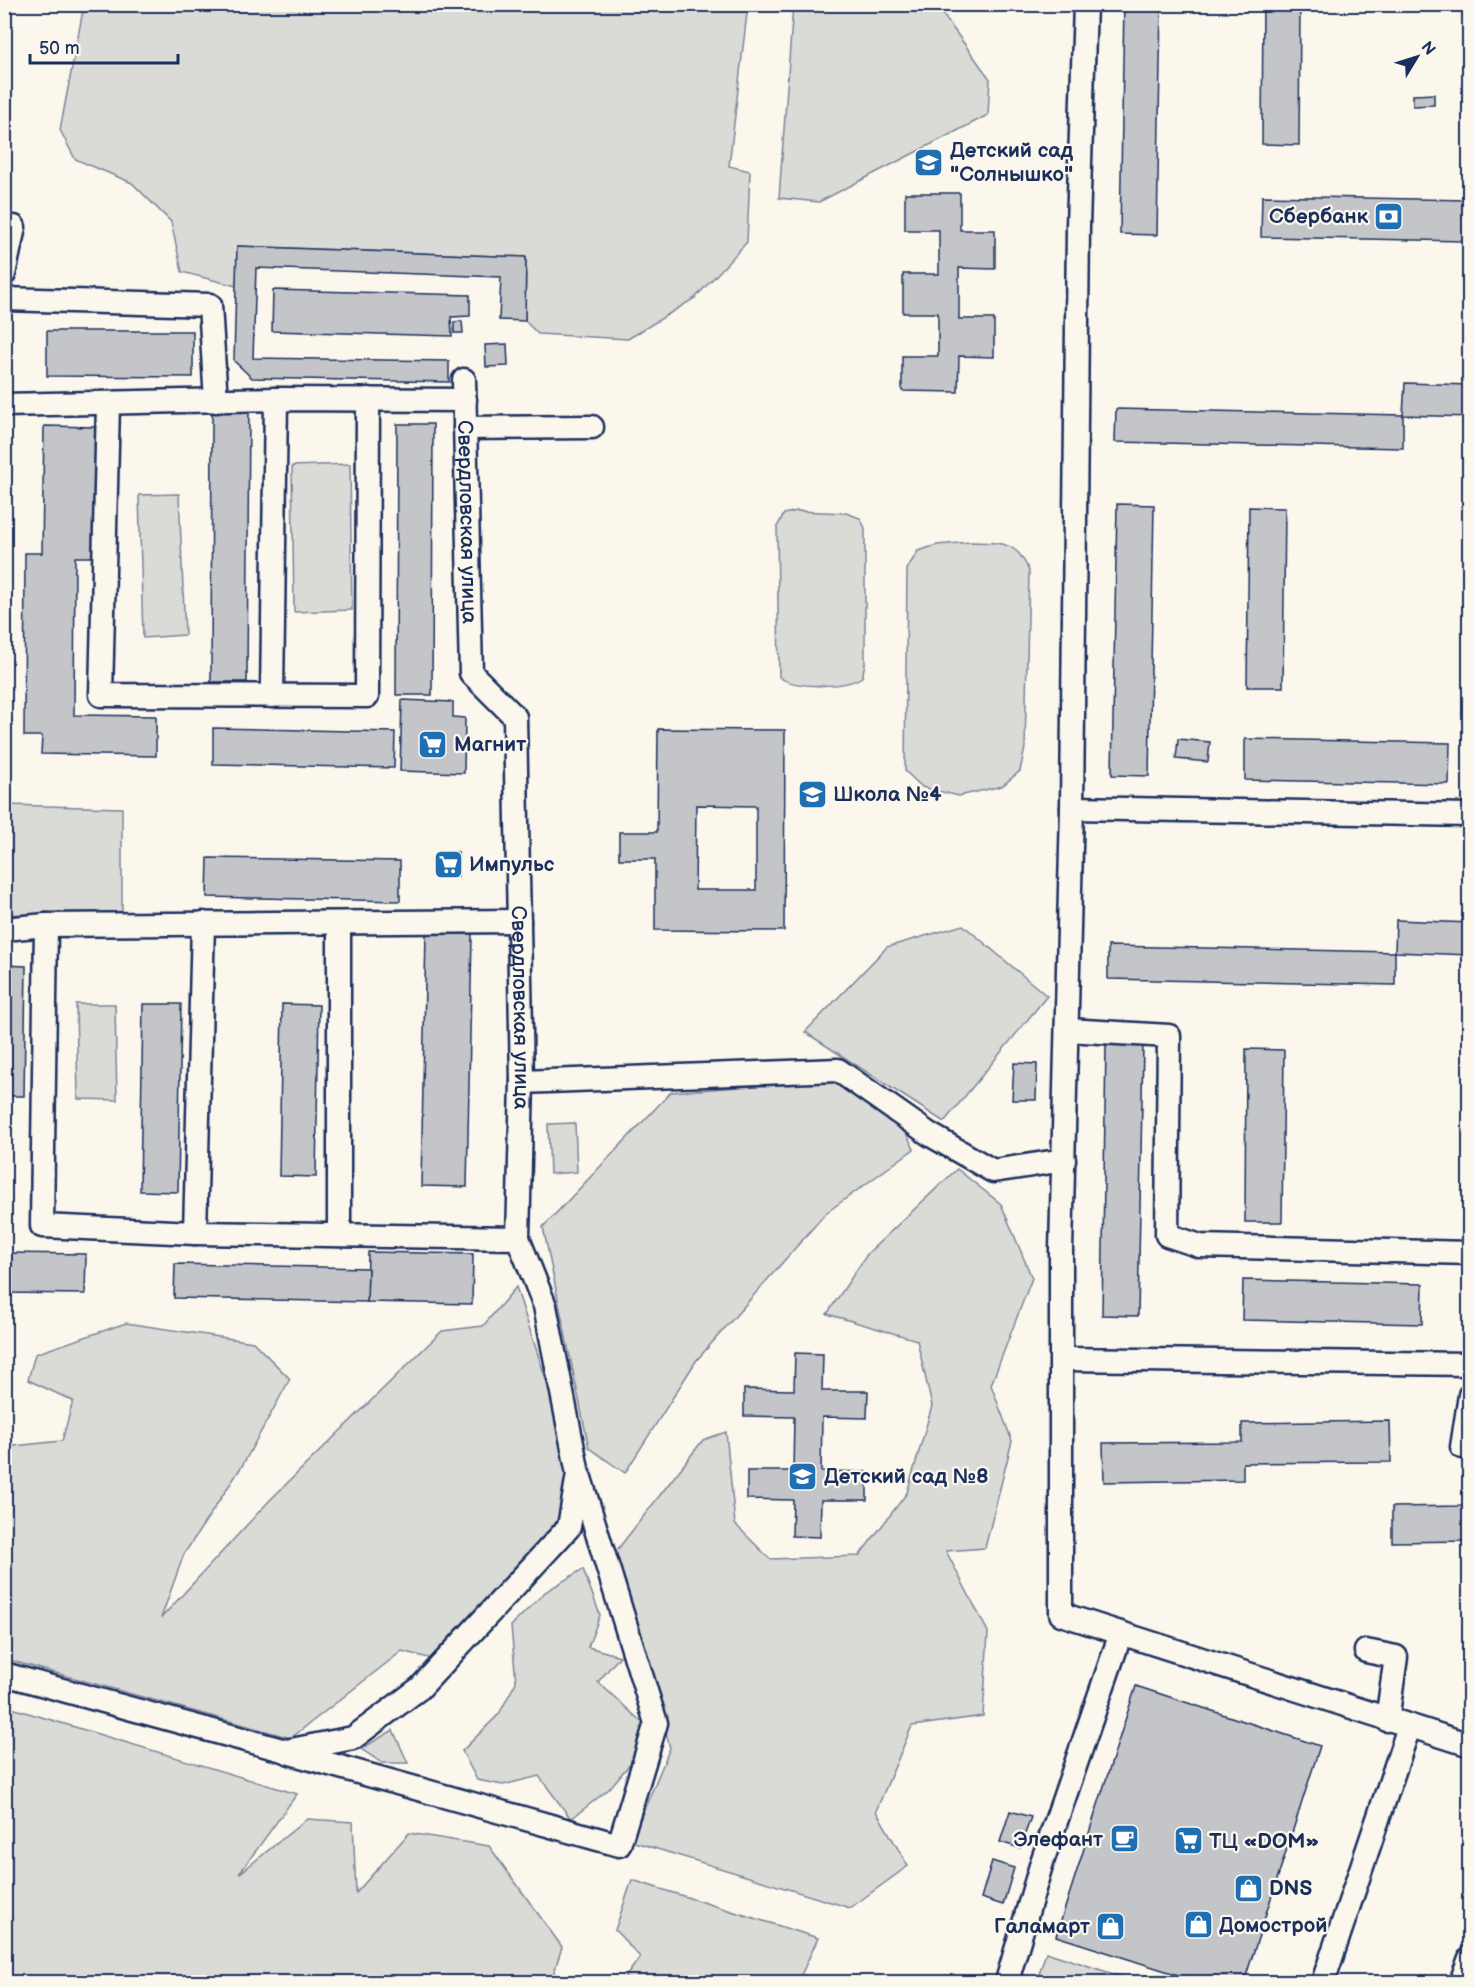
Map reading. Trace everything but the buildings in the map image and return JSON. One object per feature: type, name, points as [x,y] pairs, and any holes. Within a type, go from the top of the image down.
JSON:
[{"type":"street","points":[[1085,4],[1078,226],[1072,808],[1064,1160],[1061,1614],[1470,1745]]},
{"type":"street","points":[[4,274],[14,227]]},
{"type":"street","points":[[4,299],[210,305],[216,401]]},
{"type":"street","name":"Свердловская улица","points":[[368,399],[464,390],[471,673],[514,717],[522,1082],[518,1238]]},
{"type":"street","points":[[272,696],[276,399]]},
{"type":"street","points":[[4,405],[368,399],[367,696],[101,695],[108,404]]},
{"type":"street","points":[[465,428],[592,427]]},
{"type":"street","points":[[1072,808],[1470,815]]},
{"type":"street","points":[[4,929],[46,925],[519,921]]},
{"type":"street","points":[[339,922],[339,1235]]},
{"type":"street","points":[[195,1233],[203,923]]},
{"type":"street","points":[[4,1674],[619,1845],[656,1723],[578,1474],[545,1306],[518,1238],[195,1233],[42,1226],[46,925]]},
{"type":"street","points":[[1067,1030],[1168,1036],[1167,1235],[1200,1246],[1470,1253]]},
{"type":"street","points":[[522,1082],[838,1070],[929,1134],[993,1171],[1064,1160]]},
{"type":"street","points":[[1062,1359],[1470,1364]]},
{"type":"street","points":[[1462,1447],[1470,1395]]},
{"type":"street","points":[[286,1752],[353,1738],[420,1688],[568,1527],[578,1474]]},
{"type":"street","points":[[1012,1983],[1007,1981],[1042,1862],[1121,1634]]},
{"type":"street","points":[[1366,1651],[1396,1657],[1387,1720]]},
{"type":"street","points":[[1323,1983],[1409,1727]]},
{"type":"street","points":[[1461,1983],[1470,1958]]},
{"type":"shaded area","points":[[84,5],[748,5],[729,166],[750,171],[747,242],[695,298],[628,339],[538,334],[525,321],[526,257],[238,246],[236,286],[182,272],[171,222],[132,183],[75,159],[60,130]]},
{"type":"shaded area","points":[[793,5],[936,5],[990,79],[988,115],[819,202],[779,198]]},
{"type":"shaded area","points":[[350,464],[352,610],[294,612],[292,466]]},
{"type":"shaded area","points":[[179,494],[185,635],[143,638],[139,495]]},
{"type":"shaded area","points":[[797,511],[846,513],[860,518],[865,528],[865,664],[862,677],[854,681],[820,686],[796,684],[779,677],[777,527],[784,514]]},
{"type":"shaded area","points":[[971,542],[999,543],[1013,548],[1029,571],[1025,748],[1020,771],[1002,786],[959,796],[922,787],[905,771],[907,569],[918,551],[937,545]]},
{"type":"shaded area","points":[[6,805],[122,808],[122,917],[5,914]]},
{"type":"shaded area","points":[[963,925],[1047,996],[944,1122],[805,1032],[887,947]]},
{"type":"shaded area","points":[[76,1004],[115,1004],[117,1100],[78,1099]]},
{"type":"shaded area","points":[[834,1080],[905,1131],[914,1149],[826,1213],[696,1361],[625,1473],[589,1448],[543,1227],[671,1092]]},
{"type":"shaded area","points":[[575,1123],[577,1172],[550,1174],[548,1124]]},
{"type":"shaded area","points":[[957,1169],[1001,1204],[1032,1278],[991,1385],[1012,1441],[985,1548],[946,1551],[988,1632],[983,1716],[912,1726],[876,1811],[908,1866],[850,1908],[631,1841],[670,1748],[641,1634],[614,1554],[703,1440],[726,1432],[735,1524],[770,1559],[859,1556],[907,1493],[932,1406],[917,1340],[827,1314],[868,1253]]},
{"type":"shaded area","points":[[516,1287],[553,1401],[569,1478],[557,1522],[432,1659],[402,1651],[291,1738],[5,1659],[4,1447],[62,1441],[73,1401],[28,1380],[35,1354],[126,1323],[253,1342],[290,1379],[242,1466],[184,1554],[161,1618],[269,1501],[442,1331],[483,1326]]},
{"type":"shaded area","points":[[583,1569],[600,1615],[588,1647],[620,1656],[598,1682],[647,1727],[634,1759],[609,1789],[571,1819],[539,1776],[503,1785],[477,1780],[462,1751],[499,1714],[516,1682],[511,1626],[545,1592]]},
{"type":"shaded area","points":[[5,1706],[297,1794],[239,1874],[307,1819],[353,1822],[356,1893],[409,1833],[489,1846],[562,1947],[551,1982],[5,1982]]},
{"type":"shaded area","points":[[393,1730],[408,1763],[382,1763],[361,1749]]},
{"type":"shaded area","points":[[632,1880],[818,1938],[798,1982],[622,1982],[640,1957],[615,1930]]},
{"type":"shaded area","points":[[1046,1952],[1138,1982],[1037,1981]]},
{"type":"place","name":"Детский сад \"Солнышко\"","points":[[929,162]]},
{"type":"place","name":"Сбербанк","points":[[1389,216]]},
{"type":"place","name":"Магнит","points":[[433,744]]},
{"type":"place","name":"Школа №4","points":[[812,794]]},
{"type":"place","name":"Импульс","points":[[448,864]]},
{"type":"place","name":"Детский сад №8","points":[[803,1476]]},
{"type":"place","name":"Элефант","points":[[1124,1839]]},
{"type":"place","name":"ТЦ «DOM»","points":[[1188,1841]]},
{"type":"place","name":"DNS","points":[[1248,1888]]},
{"type":"place","name":"Домострой","points":[[1198,1925]]},
{"type":"place","name":"Галамарт","points":[[1111,1926]]}]
